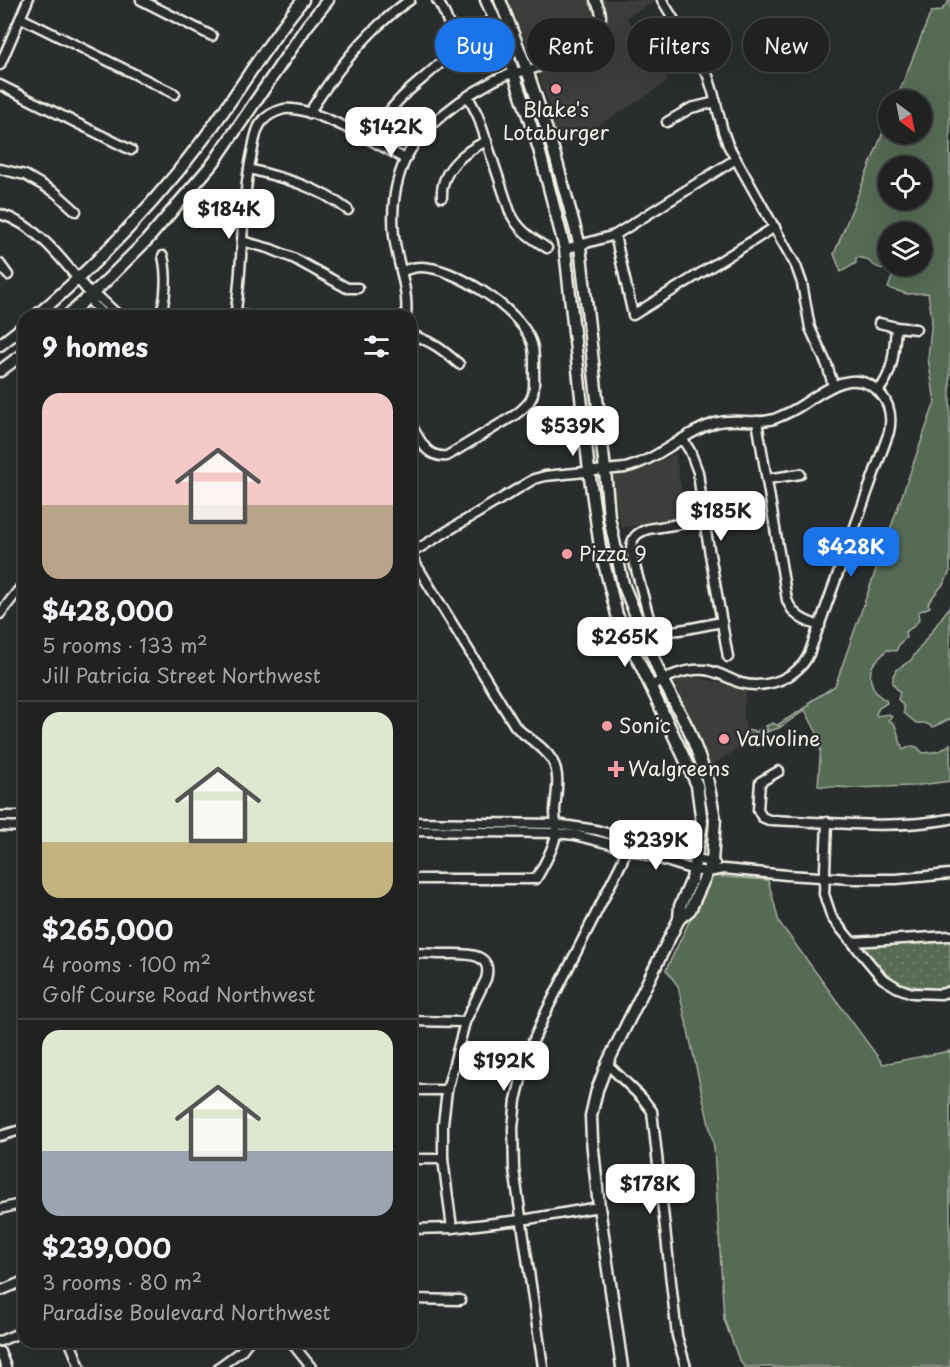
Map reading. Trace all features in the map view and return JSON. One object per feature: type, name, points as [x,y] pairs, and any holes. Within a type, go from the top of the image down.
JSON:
[{"type":"main road","points":[[43,310],[78,279],[131,226],[177,173],[303,0]]},
{"type":"main road","points":[[74,310],[147,240],[214,162],[307,26],[328,0]]},
{"type":"main road","points":[[486,0],[500,32],[539,149],[565,249],[589,471],[600,547],[617,615],[697,785],[702,823],[692,879],[680,906],[679,919],[607,1064],[597,1090],[591,1116],[599,1207],[622,1367]]},
{"type":"main road","points":[[500,0],[527,70]]},
{"type":"main road","points":[[528,72],[554,152],[580,246],[609,517],[622,585],[662,679],[688,730],[707,778],[715,819],[710,867],[690,910],[679,919]]},
{"type":"main road","points":[[0,345],[18,331]]},
{"type":"main road","points":[[0,371],[18,358]]},
{"type":"street","points":[[0,65],[28,0]]},
{"type":"street","points":[[141,0],[212,36]]},
{"type":"street","points":[[309,113],[332,78],[361,43],[410,0]]},
{"type":"street","points":[[369,138],[400,99],[452,49],[453,36],[437,0]]},
{"type":"street","points":[[595,0],[601,12],[601,18]]},
{"type":"street","points":[[662,0],[706,71],[728,145],[796,266],[802,283],[810,328],[827,365],[833,385]]},
{"type":"street","points":[[21,18],[175,94]]},
{"type":"street","points":[[406,310],[402,271],[394,236],[393,197],[410,149],[428,128],[468,96],[505,75],[527,70]]},
{"type":"street","points":[[0,85],[131,150]]},
{"type":"street","points":[[468,96],[478,116],[516,224],[525,234],[547,248]]},
{"type":"street","points":[[667,122],[691,108],[716,102]]},
{"type":"street","points":[[236,310],[249,169],[256,135],[261,123],[268,116],[285,109],[309,113],[369,138],[405,159]]},
{"type":"street","points":[[442,197],[441,188],[452,166],[473,148],[487,141]]},
{"type":"street","points":[[565,249],[615,235],[736,159]]},
{"type":"street","points":[[0,169],[26,175],[56,193],[76,211]]},
{"type":"street","points":[[249,169],[312,188],[335,199],[348,210]]},
{"type":"street","points":[[0,214],[28,227],[48,246],[91,295],[93,304],[98,310]]},
{"type":"street","points":[[615,235],[633,315],[775,227]]},
{"type":"street","points":[[242,241],[272,249],[295,259],[347,288],[358,288]]},
{"type":"street","points":[[161,310],[164,302],[166,269],[164,256]]},
{"type":"street","points":[[0,264],[8,275]]},
{"type":"street","points":[[402,271],[422,267],[456,276],[474,285],[508,310],[530,339],[533,348],[535,390],[531,400],[524,408],[447,456],[431,454],[417,435]]},
{"type":"street","points":[[91,295],[101,299],[113,310]]},
{"type":"street","points":[[879,323],[916,329]]},
{"type":"street","points":[[878,391],[888,378],[896,327]]},
{"type":"street","points":[[417,337],[442,348],[459,364]]},
{"type":"street","points":[[417,550],[534,479],[637,465],[660,454],[700,429],[731,420],[770,420],[786,414],[833,385],[843,382],[856,381],[878,391],[891,414],[889,432],[820,626],[802,666],[776,682],[753,685],[708,670],[695,670],[684,671],[662,679],[650,687]]},
{"type":"street","points":[[757,421],[787,600],[800,618],[820,626]]},
{"type":"street","points":[[683,440],[698,472],[728,657]]},
{"type":"street","points":[[767,479],[800,474]]},
{"type":"street","points":[[704,520],[640,531],[631,543],[631,551],[649,618],[657,629],[669,631],[722,622]]},
{"type":"street","points":[[417,564],[515,726],[544,750],[553,761],[556,772],[555,840],[536,879],[417,879]]},
{"type":"street","points":[[0,614],[18,591]]},
{"type":"street","points":[[779,771],[760,782],[758,810],[762,817],[768,820],[887,825],[950,819]]},
{"type":"street","points":[[0,816],[18,816]]},
{"type":"street","points":[[417,828],[430,816],[445,832]]},
{"type":"street","points":[[417,822],[426,822]]},
{"type":"street","points":[[436,822],[473,822],[556,828],[575,835],[627,844],[695,865],[724,869],[824,878],[896,879],[950,874]]},
{"type":"street","points":[[473,822],[485,832]]},
{"type":"street","points":[[827,822],[824,894],[832,918],[882,978],[898,988],[912,993],[941,994],[950,991]]},
{"type":"street","points":[[0,826],[18,827]]},
{"type":"street","points":[[417,831],[485,832],[556,828]]},
{"type":"street","points":[[543,1367],[512,1150],[516,1100],[527,1055],[546,1012],[622,862],[627,844]]},
{"type":"street","points":[[853,942],[950,936]]},
{"type":"street","points":[[417,953],[478,956],[484,962],[488,974],[465,1022],[447,1090],[443,1124],[443,1159],[452,1228]]},
{"type":"street","points":[[417,1021],[465,1022]]},
{"type":"street","points":[[607,1064],[652,1111],[676,1336],[686,1367]]},
{"type":"street","points":[[417,1090],[447,1090]]},
{"type":"street","points":[[0,1136],[18,1131]]},
{"type":"street","points":[[417,1159],[443,1159]]},
{"type":"street","points":[[0,1209],[18,1204]]},
{"type":"street","points":[[417,1228],[452,1228],[599,1207]]},
{"type":"street","points":[[0,1291],[18,1284]]},
{"type":"street","points":[[417,1299],[460,1300]]},
{"type":"street","points":[[0,1341],[18,1334]]},
{"type":"street","points":[[72,1348],[80,1367]]},
{"type":"street","points":[[219,1367],[243,1348]]},
{"type":"street","points":[[296,1348],[311,1367]]},
{"type":"street","points":[[0,1352],[6,1367]]},
{"type":"shaded area","points":[[509,0],[654,0],[655,2],[626,17],[627,72],[662,72],[668,81],[559,148],[549,103],[537,72],[615,72],[615,18],[527,18],[527,46]]},
{"type":"shaded area","points":[[675,453],[686,517],[621,528],[611,476],[635,472]]},
{"type":"shaded area","points":[[691,676],[747,689],[743,712],[748,743],[711,765],[672,688],[674,681],[678,678]]},
{"type":"green space","points":[[950,0],[950,571],[944,583],[928,603],[930,607],[918,612],[919,620],[905,632],[906,638],[896,651],[887,650],[876,661],[870,675],[875,690],[887,703],[879,708],[876,716],[889,714],[892,717],[888,720],[895,725],[903,750],[911,746],[917,747],[923,753],[931,752],[941,750],[950,744],[950,781],[913,786],[854,788],[818,786],[821,744],[805,710],[779,728],[748,743],[746,731],[768,730],[766,726],[773,723],[779,726],[810,705],[808,703],[835,686],[935,402],[928,358],[932,319],[928,293],[907,294],[888,288],[892,277],[896,276],[932,276],[932,222],[878,222],[878,268],[867,260],[856,258],[856,263],[841,272],[834,254],[878,144],[932,144],[932,90],[900,90],[931,12],[941,11]]},
{"type":"green space","points":[[950,606],[950,719],[933,727],[925,723],[916,723],[904,713],[904,707],[898,699],[900,693],[893,684],[893,676],[896,670],[911,660]]},
{"type":"green space","points":[[711,876],[768,880],[779,922],[883,1064],[950,1051],[950,1367],[744,1367],[738,1357],[724,1319],[714,1147],[678,986],[666,970]]},
{"type":"green space","points":[[950,942],[950,985],[940,989],[906,985],[890,977],[862,949],[864,945]]},
{"type":"place","name":"Blake's Lotaburger","points":[[556,89]]},
{"type":"place","name":"Pizza 9","points":[[567,554]]},
{"type":"place","name":"Sonic","points":[[607,726]]},
{"type":"place","name":"Valvoline","points":[[724,739]]},
{"type":"place","name":"Walgreens","points":[[616,769]]}]
